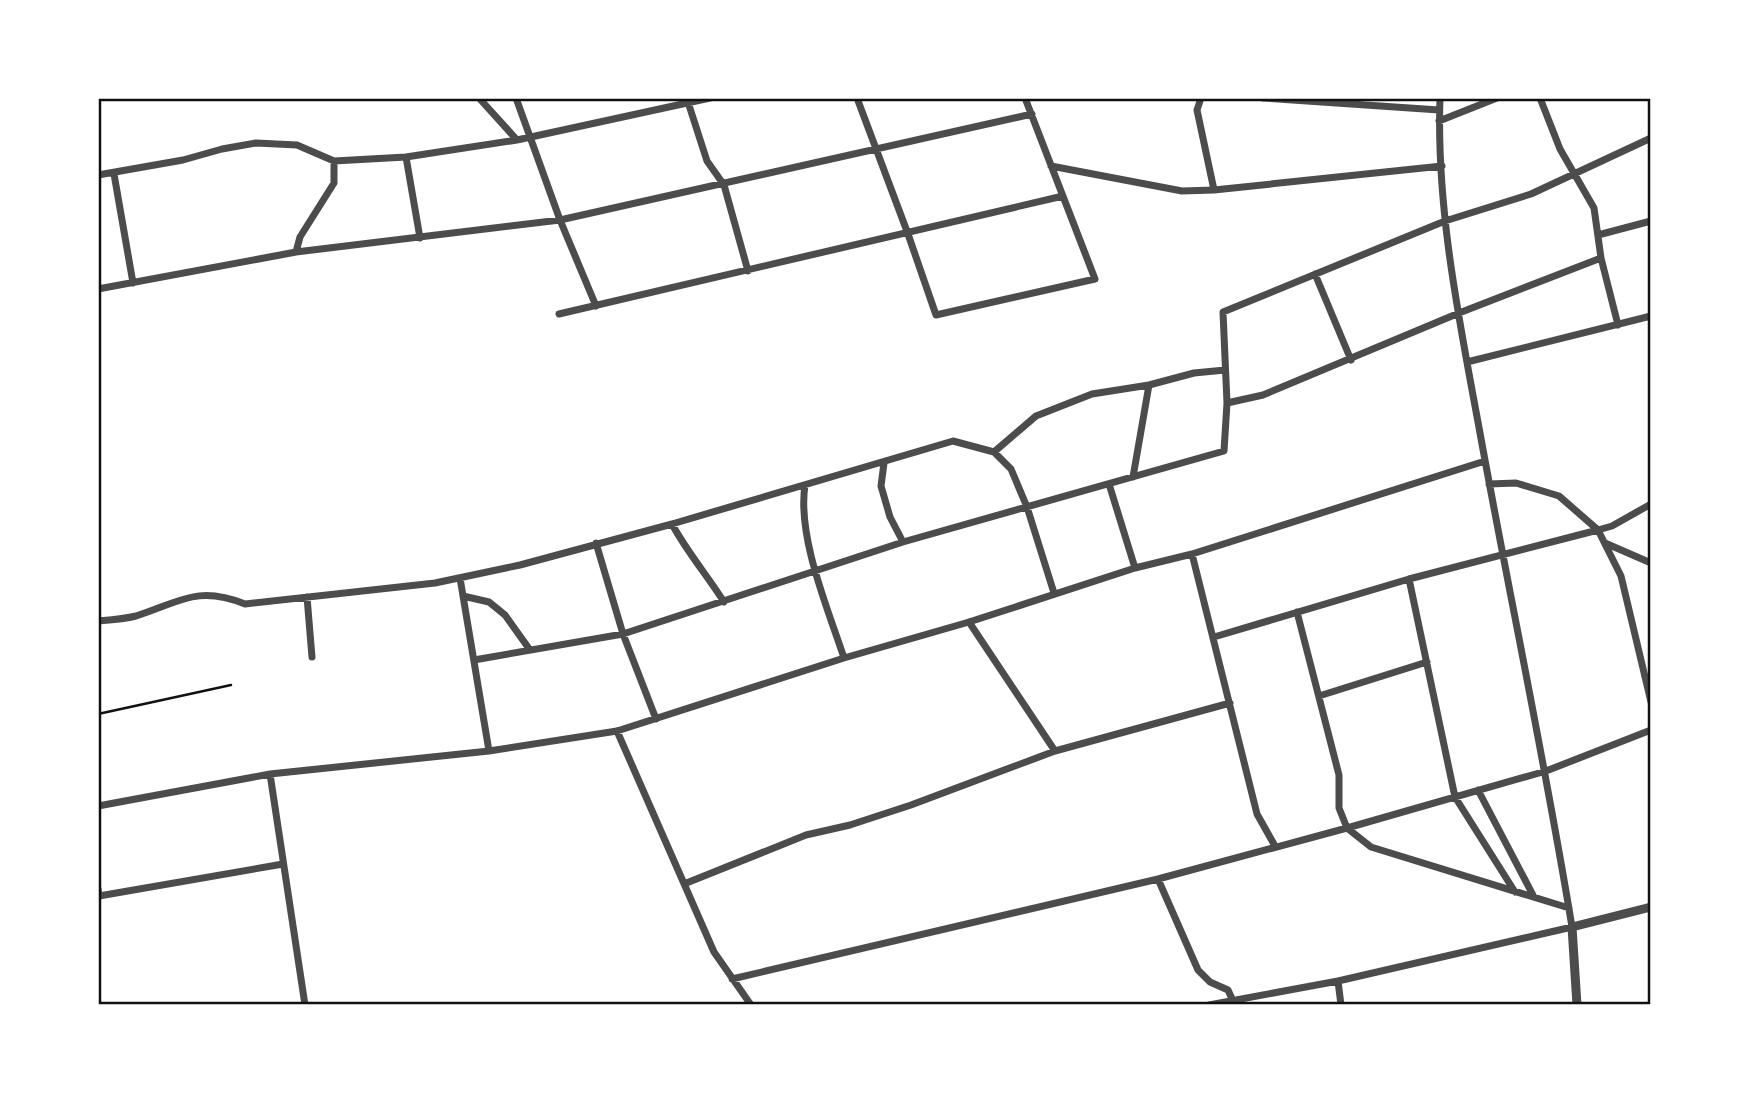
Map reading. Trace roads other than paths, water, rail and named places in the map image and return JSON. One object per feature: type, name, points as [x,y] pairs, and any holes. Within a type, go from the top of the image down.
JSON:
[{"type":"street","points":[[479,98],[517,140]]},
{"type":"street","points":[[516,98],[560,220],[596,306]]},
{"type":"street","points":[[98,175],[114,174],[256,143],[297,145],[334,161],[406,157],[517,140],[688,100],[710,98]]},
{"type":"street","points":[[857,98],[936,316],[1095,279],[1026,98]]},
{"type":"street","points":[[1201,98],[1197,110],[1214,190]]},
{"type":"street","points":[[1263,98],[1439,110]]},
{"type":"street","points":[[1440,98],[1445,220],[1459,313],[1489,484],[1546,771],[1572,927],[1577,1005]]},
{"type":"street","points":[[1439,121],[1497,98]]},
{"type":"street","points":[[1540,98],[1560,149],[1594,208],[1601,258],[1618,324]]},
{"type":"street","points":[[688,100],[707,161],[724,185],[748,271]]},
{"type":"street","points":[[98,289],[296,252],[560,220],[1032,114]]},
{"type":"street","points":[[474,660],[623,634],[903,542],[1224,451],[1227,403],[1223,312],[1445,220],[1531,194],[1651,138]]},
{"type":"street","points":[[406,157],[420,238]]},
{"type":"street","points":[[296,252],[300,237],[334,183],[334,161]]},
{"type":"street","points":[[1051,166],[1182,191],[1442,166]]},
{"type":"street","points":[[114,174],[133,283]]},
{"type":"street","points":[[559,314],[1063,196]]},
{"type":"street","points":[[1598,234],[1651,221]]},
{"type":"street","points":[[1227,403],[1263,395],[1459,313],[1601,258]]},
{"type":"street","points":[[1315,274],[1351,360]]},
{"type":"street","points":[[1467,362],[1651,316]]},
{"type":"street","points":[[994,452],[1036,416],[1092,394],[1149,386],[1194,373],[1226,370]]},
{"type":"street","points":[[1133,477],[1149,386]]},
{"type":"street","points":[[98,621],[133,617],[201,594],[223,595],[245,604],[460,578],[520,565],[672,524],[953,441],[994,452],[1011,468],[1027,507],[1054,593]]},
{"type":"street","points":[[98,806],[270,774],[489,751],[617,731],[844,658],[969,622],[1135,568],[1192,554],[1485,461]]},
{"type":"street","points":[[884,463],[881,486],[890,517],[903,542]]},
{"type":"street","points":[[1489,484],[1516,483],[1559,496],[1598,530],[1621,576],[1651,702]]},
{"type":"street","points":[[1109,484],[1135,568]]},
{"type":"street","points":[[805,485],[802,501],[816,571],[844,658]]},
{"type":"street","points":[[1214,637],[1409,579],[1612,526],[1651,504]]},
{"type":"street","points":[[672,524],[687,552],[704,570],[724,602]]},
{"type":"street","points":[[596,543],[623,634],[656,719]]},
{"type":"street","points":[[1604,543],[1651,564]]},
{"type":"street","points":[[1192,554],[1256,814],[1275,846]]},
{"type":"street","points":[[460,578],[489,751]]},
{"type":"street","points":[[1409,579],[1455,797],[1515,892]]},
{"type":"street","points":[[463,596],[489,602],[505,615],[530,650]]},
{"type":"street","points":[[307,597],[312,657]]},
{"type":"street","points":[[1297,612],[1339,775],[1339,808],[1347,828],[1371,847],[1569,908]]},
{"type":"street","points":[[969,622],[1055,751]]},
{"type":"street","points":[[1319,695],[1427,662]]},
{"type":"street","points":[[684,884],[806,835],[850,825],[911,805],[1055,751],[1230,703]]},
{"type":"street","points":[[732,979],[1158,879],[1347,828],[1546,771],[1651,730]]},
{"type":"street","points":[[617,731],[714,952],[751,1005]]},
{"type":"street","points":[[270,774],[305,1005]]},
{"type":"street","points":[[1478,790],[1534,897]]},
{"type":"street","points":[[98,888],[99,896],[283,864]]},
{"type":"street","points":[[1158,879],[1199,970],[1210,982],[1228,990],[1233,1001]]},
{"type":"street","points":[[1209,1005],[1338,981],[1651,907]]},
{"type":"street","points":[[1338,981],[1341,1005]]}]
